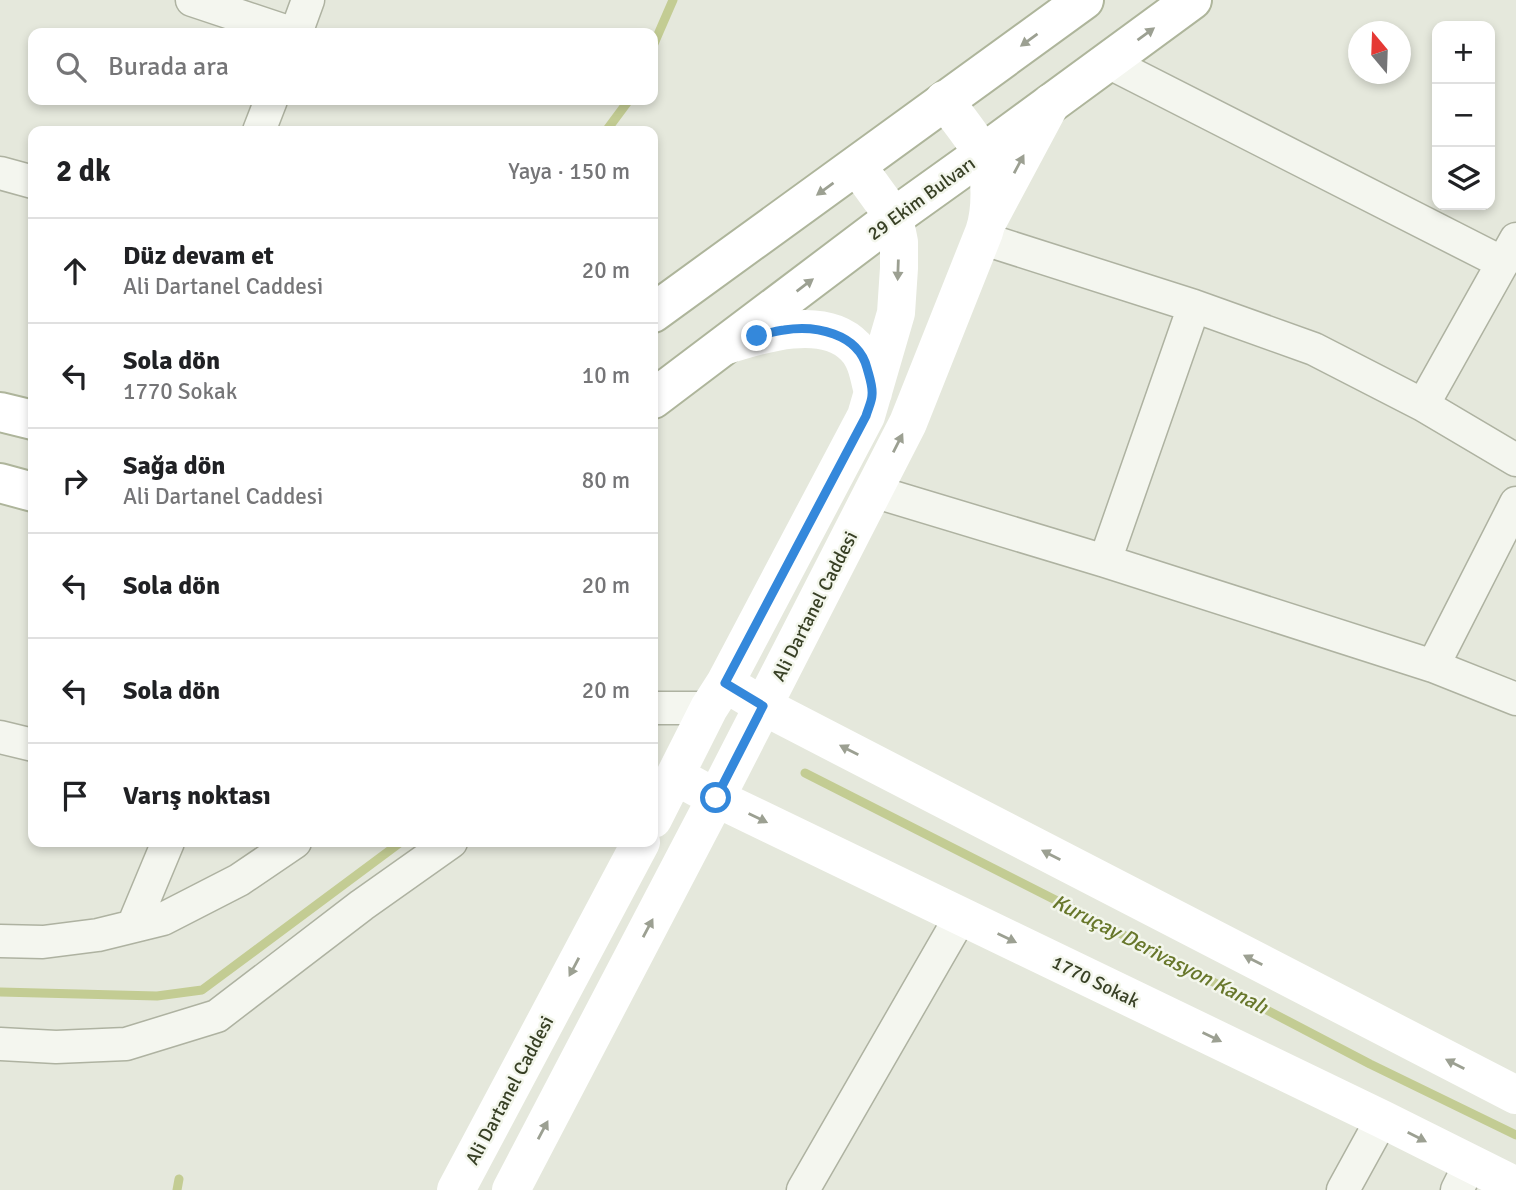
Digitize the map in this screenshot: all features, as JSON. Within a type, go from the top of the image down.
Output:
[{"type":"main road","points":[[658,309],[1084,0]]},
{"type":"main road","name":"29 Ekim Bulvarı","points":[[658,395],[894,217],[1192,0]]},
{"type":"main road","points":[[944,100],[982,154]]},
{"type":"main road","points":[[984,231],[1051,103]]},
{"type":"main road","name":"Ali Dartanel Caddesi","points":[[518,1188],[908,423],[984,231],[989,186],[982,154]]},
{"type":"main road","points":[[658,800],[664,777],[717,696],[866,416],[896,313],[899,242],[894,217],[857,166]]},
{"type":"main road","points":[[724,346],[787,329],[830,332],[844,337],[857,348],[865,362],[873,393]]},
{"type":"main road","points":[[0,412],[28,419]]},
{"type":"main road","points":[[0,483],[28,491]]},
{"type":"main road","points":[[717,696],[763,706],[1516,1096]]},
{"type":"main road","name":"1770 Sokak","points":[[664,777],[716,798],[1382,1119],[1464,1177],[1516,1186]]},
{"type":"main road","name":"Ali Dartanel Caddesi","points":[[456,1190],[638,847]]},
{"type":"street","points":[[192,0],[276,28]]},
{"type":"street","points":[[298,28],[308,0]]},
{"type":"street","points":[[1108,62],[1509,251],[1423,405]]},
{"type":"street","points":[[261,126],[269,105]]},
{"type":"street","points":[[0,173],[28,181]]},
{"type":"street","points":[[984,231],[1045,258],[1194,306],[1314,349],[1423,405],[1516,460]]},
{"type":"street","points":[[1105,561],[1194,306]]},
{"type":"street","points":[[873,491],[1105,561],[1433,666],[1516,699]]},
{"type":"street","points":[[1433,666],[1516,503]]},
{"type":"street","points":[[658,708],[717,696]]},
{"type":"street","points":[[0,737],[28,744]]},
{"type":"street","points":[[133,926],[166,847]]},
{"type":"street","points":[[0,941],[43,942],[98,935],[163,919],[239,880],[288,847]]},
{"type":"street","points":[[0,1044],[57,1047],[126,1044],[216,1016],[362,905],[444,847]]},
{"type":"street","points":[[803,1190],[961,916]]},
{"type":"street","points":[[1343,1190],[1382,1119]]},
{"type":"waterway","points":[[658,34],[673,0]]},
{"type":"waterway","points":[[610,126],[625,105]]},
{"type":"waterway","name":"Kuruçay Derivasyon Kanalı","points":[[805,773],[1370,1064],[1516,1135]]},
{"type":"waterway","name":"Kuruçay Derivasyon Kanalı","points":[[0,992],[157,996],[202,990],[394,847]]},
{"type":"waterway","points":[[177,1190],[179,1179]]},
{"type":"route","points":[[716,798],[763,706],[725,683],[866,416],[873,393],[865,362],[857,348],[844,337],[830,332],[802,329],[787,329],[757,336]]}]
